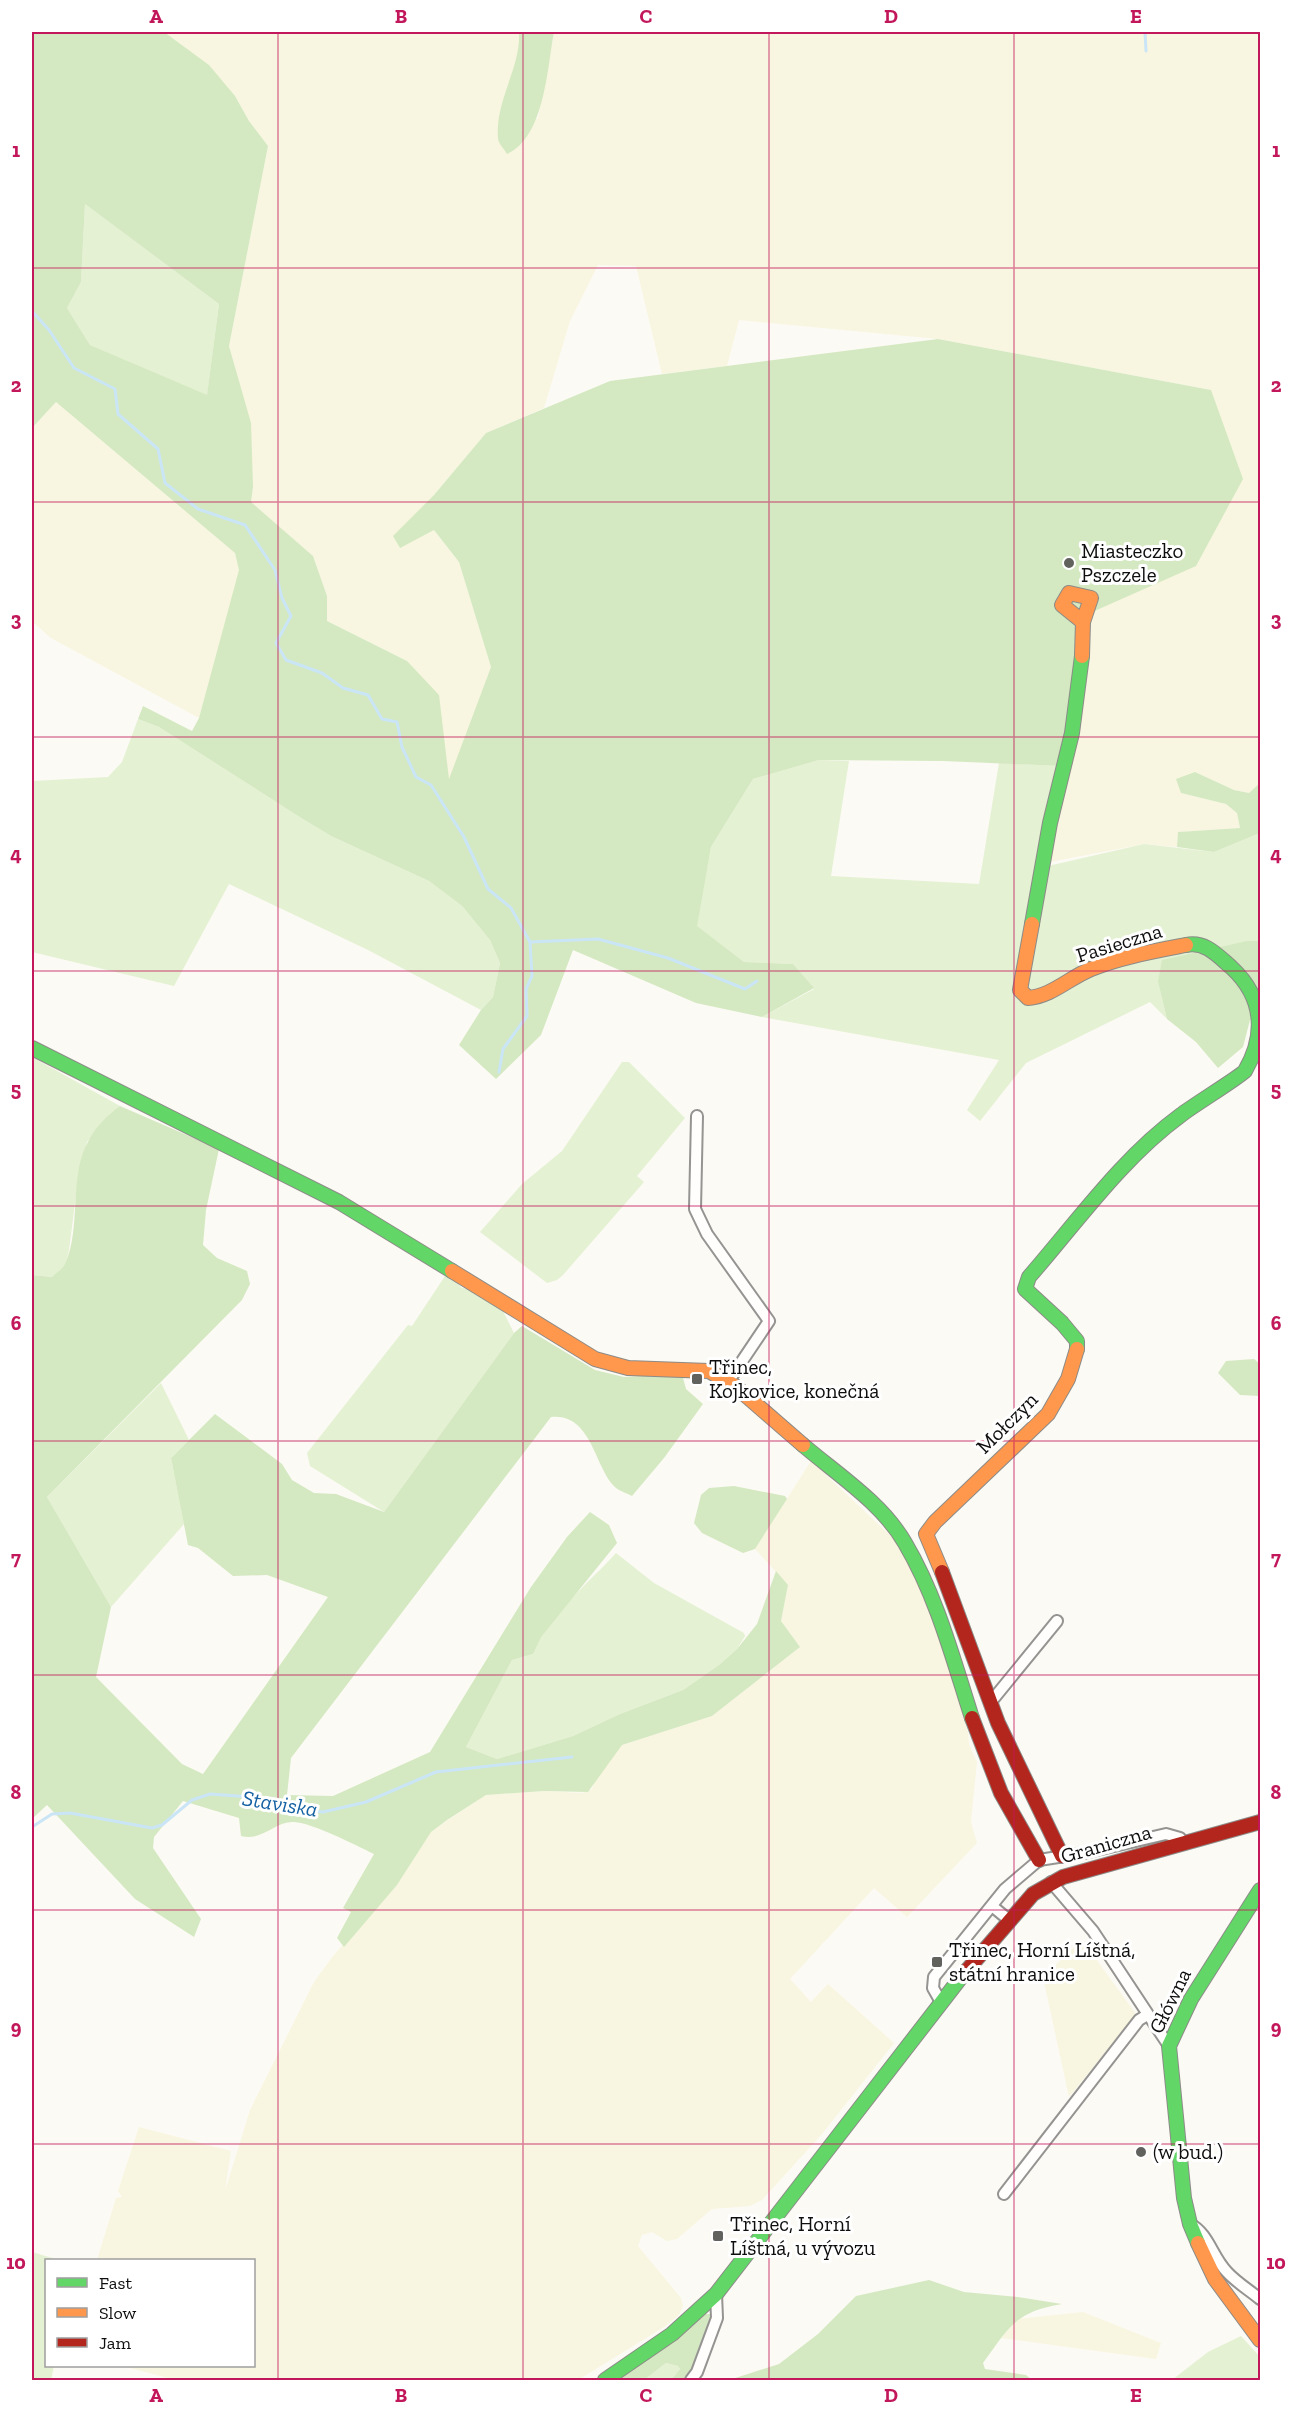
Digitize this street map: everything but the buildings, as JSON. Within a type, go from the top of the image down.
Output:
[{"type":"street","name":"Pasieczna","points":[[1083,622],[1082,667],[1072,733],[1050,823],[1020,990],[1028,998],[1040,997],[1091,969],[1148,952],[1197,943],[1214,952],[1237,973],[1258,1008],[1260,1018],[1258,1044],[1243,1074],[1209,1094],[1152,1136]]},
{"type":"street","points":[[32,1048],[339,1202],[595,1359],[628,1368],[709,1371],[728,1382],[848,1481],[881,1512],[905,1542],[937,1608],[983,1751],[1001,1794],[1039,1860]]},
{"type":"street","points":[[697,1116],[694,1209],[706,1234],[769,1321],[728,1382]]},
{"type":"street","name":"Mołczyn","points":[[1062,1856],[1025,1788],[990,1703],[950,1589],[926,1534],[935,1522],[1031,1432],[1059,1400],[1075,1364],[1077,1341],[1062,1323],[1025,1289],[1026,1283],[1152,1136]]},
{"type":"street","points":[[990,1703],[1057,1621]]},
{"type":"street","name":"Graniczna","points":[[1168,2046],[1092,1931],[1051,1882],[1260,1822]]},
{"type":"street","points":[[941,2002],[933,1988],[934,1977],[1005,1889],[1039,1860],[1166,1834],[1180,1838],[1184,1844]]},
{"type":"street","points":[[605,2380],[672,2334],[716,2294],[941,2002],[1033,1893],[1051,1882]]},
{"type":"street","name":"Główna","points":[[1260,1890],[1191,1999],[1168,2046],[1184,2198],[1190,2224],[1215,2278],[1260,2340]]},
{"type":"street","points":[[992,1906],[1009,1920]]},
{"type":"street","points":[[1004,2194],[1139,2020],[1147,2015]]},
{"type":"street","points":[[1190,2224],[1202,2230],[1214,2255],[1227,2273],[1260,2299]]},
{"type":"street","points":[[691,2380],[697,2372],[717,2318],[716,2294]]},
{"type":"shaded area","points":[[164,32],[519,32],[520,49],[501,108],[498,140],[538,118],[554,32],[1260,32],[1260,783],[1249,793],[1234,790],[1195,772],[1181,793],[1226,804],[1237,813],[1240,828],[1178,832],[1177,847],[1144,844],[1050,862],[1090,613],[1118,599],[1211,390],[938,339],[739,320],[727,366],[662,374],[636,266],[598,265],[570,321],[544,408],[486,433],[434,495],[400,547],[434,530],[459,562],[491,667],[449,781],[407,661],[327,621],[327,596],[313,556],[251,502],[253,487],[235,367],[229,346],[268,146],[249,121],[235,96]]},
{"type":"shaded area","points":[[56,402],[235,553],[240,570],[199,718],[51,638],[32,621],[32,428]]},
{"type":"shaded area","points":[[811,1461],[894,1539],[922,1583],[956,1690],[968,1732],[969,1745],[977,1762],[971,1822],[977,1843],[907,1917],[874,1888],[790,1979],[811,2002],[828,1984],[894,2043],[822,2134],[762,2200],[750,2206],[712,2209],[677,2239],[667,2241],[652,2232],[642,2235],[638,2246],[681,2298],[683,2306],[679,2315],[664,2327],[578,2380],[175,2380],[127,2367],[255,2367],[255,2259],[97,2259],[116,2198],[122,2197],[118,2191],[139,2127],[231,2151],[225,2191],[250,2110],[314,1982],[333,1956],[397,1885],[431,1831],[486,1795],[544,1791],[583,1793],[592,1789],[595,1780],[622,1745],[712,1716],[800,1647],[781,1621],[788,1585],[755,1549]]},
{"type":"shaded area","points":[[1082,1940],[1136,2014],[1069,2097],[1043,1977]]},
{"type":"shaded area","points":[[1083,2312],[1161,2343],[1156,2359],[1001,2338],[1017,2319]]},
{"type":"green space","points":[[32,32],[164,32],[209,65],[235,96],[249,121],[268,146],[229,346],[251,423],[253,487],[251,502],[313,556],[327,596],[327,621],[407,661],[439,695],[449,779],[491,667],[459,562],[434,530],[400,548],[393,536],[434,495],[486,433],[610,381],[938,339],[1211,390],[1243,479],[1196,566],[1090,613],[1062,766],[943,761],[819,760],[753,779],[711,847],[697,926],[744,962],[793,964],[814,988],[762,1017],[696,1003],[573,950],[541,1035],[496,1079],[459,1045],[481,1010],[493,997],[500,963],[490,940],[462,906],[429,881],[331,836],[159,727],[138,719],[143,706],[192,731],[199,718],[239,570],[235,553],[56,402],[32,428]],"holes":[[[85,204],[219,304],[207,395],[90,345],[67,308],[81,282]]]},
{"type":"green space","points":[[519,32],[554,32],[546,82],[537,117],[520,145],[507,154],[498,140],[498,124],[519,45]]},
{"type":"green space","points":[[85,204],[219,304],[207,396],[90,345],[67,308],[81,282]]},
{"type":"green space","points":[[138,719],[159,727],[331,836],[429,881],[462,906],[490,940],[500,963],[493,997],[481,1010],[368,950],[229,884],[174,986],[32,952],[32,781],[108,777],[122,762]]},
{"type":"green space","points":[[819,760],[849,761],[831,876],[979,884],[999,763],[1062,766],[1048,866],[1144,844],[1214,852],[1260,833],[1260,941],[1247,941],[1158,982],[1167,1019],[1150,1002],[1026,1063],[980,1121],[967,1110],[999,1060],[762,1017],[814,989],[793,964],[744,962],[696,926],[711,847],[753,779]]},
{"type":"green space","points":[[1195,772],[1234,790],[1249,793],[1260,783],[1260,833],[1214,852],[1177,847],[1178,832],[1240,828],[1237,813],[1226,804],[1181,793],[1176,779]]},
{"type":"green space","points":[[1247,941],[1260,941],[1260,1020],[1250,1020],[1243,1047],[1218,1068],[1196,1042],[1167,1019],[1158,982],[1162,960]]},
{"type":"green space","points":[[32,1057],[120,1106],[87,1142],[78,1180],[65,1267],[52,1277],[32,1275]]},
{"type":"green space","points":[[622,1062],[629,1062],[685,1118],[637,1176],[644,1182],[563,1275],[547,1283],[480,1232],[522,1184],[562,1151]]},
{"type":"green space","points":[[120,1106],[219,1149],[206,1210],[203,1245],[217,1258],[247,1271],[250,1284],[242,1300],[47,1497],[111,1607],[96,1677],[182,1764],[203,1774],[328,1597],[267,1575],[233,1576],[198,1548],[188,1545],[171,1458],[215,1414],[282,1464],[292,1480],[314,1493],[336,1494],[384,1512],[514,1333],[522,1326],[595,1370],[624,1377],[682,1374],[686,1389],[703,1404],[664,1458],[632,1496],[617,1488],[608,1478],[584,1432],[575,1423],[565,1418],[551,1417],[291,1758],[287,1795],[333,1796],[430,1752],[531,1587],[567,1537],[590,1512],[609,1525],[617,1543],[541,1637],[533,1654],[512,1660],[466,1747],[497,1759],[573,1736],[620,1714],[683,1690],[719,1665],[737,1649],[757,1624],[776,1571],[788,1585],[781,1621],[800,1647],[712,1716],[622,1745],[588,1792],[544,1791],[486,1795],[447,1820],[431,1832],[397,1885],[344,1947],[337,1938],[351,1912],[343,1908],[374,1854],[323,1830],[294,1822],[255,1836],[241,1836],[239,1818],[183,1801],[154,1837],[153,1848],[201,1919],[194,1937],[135,1899],[47,1805],[32,1819],[32,1275],[52,1277],[65,1264],[73,1234],[79,1169],[83,1154],[95,1130]]},
{"type":"green space","points":[[445,1276],[450,1276],[462,1288],[473,1290],[501,1307],[514,1333],[384,1512],[310,1466],[307,1453],[408,1325],[412,1326]]},
{"type":"green space","points":[[1254,1359],[1260,1364],[1260,1396],[1240,1395],[1218,1373],[1226,1361]]},
{"type":"green space","points":[[161,1383],[189,1440],[171,1458],[184,1524],[111,1607],[47,1497]]},
{"type":"green space","points":[[734,1486],[785,1496],[787,1499],[755,1549],[743,1553],[702,1533],[694,1523],[701,1495],[709,1488]]},
{"type":"green space","points":[[616,1553],[654,1583],[744,1633],[745,1636],[737,1649],[719,1665],[683,1690],[620,1714],[573,1736],[497,1759],[466,1747],[512,1660],[533,1654],[538,1641],[557,1614]]},
{"type":"green space","points":[[32,2252],[56,2259],[45,2259],[45,2367],[54,2367],[51,2380],[32,2380]]},
{"type":"green space","points":[[929,2280],[964,2292],[1062,2304],[1046,2307],[1023,2316],[1007,2330],[983,2363],[985,2369],[1026,2375],[1032,2380],[729,2380],[779,2364],[818,2334],[856,2296]]},
{"type":"green space","points":[[704,2314],[710,2314],[711,2330],[685,2380],[671,2380],[680,2369],[678,2366],[666,2363],[644,2380],[617,2380]]},
{"type":"green space","points":[[1241,2336],[1260,2357],[1260,2380],[1172,2380],[1208,2352]]},
{"type":"green space","points":[[666,2363],[678,2366],[680,2369],[671,2380],[644,2380]]},
{"type":"waterway","points":[[1145,32],[1146,51]]},
{"type":"waterway","points":[[32,311],[49,330],[74,368],[115,389],[118,414],[158,449],[165,483],[198,509],[245,525],[275,570],[282,598],[291,616],[276,643],[286,660],[322,673],[343,688],[368,695],[382,719],[397,722],[402,747],[416,777],[431,785],[464,837],[488,889],[511,908],[530,942],[598,939],[668,958],[745,989],[757,981]]},
{"type":"waterway","points":[[499,1072],[503,1049],[527,1016],[526,989],[532,976],[530,942]]},
{"type":"waterway","name":"Staviska","points":[[32,1827],[52,1814],[70,1813],[152,1828],[162,1825],[192,1800],[210,1794],[251,1797],[284,1808],[323,1812],[366,1802],[436,1772],[572,1757]]},
{"type":"traffic: fast","points":[[1032,924],[1050,823],[1072,733],[1082,656]]},
{"type":"traffic: fast","points":[[1077,1349],[1077,1341],[1062,1323],[1025,1289],[1029,1277],[1139,1151],[1181,1115],[1245,1071],[1256,1044],[1259,1030],[1256,1004],[1243,980],[1217,954],[1206,947],[1186,945]]},
{"type":"traffic: fast","points":[[32,1048],[339,1202],[452,1271]]},
{"type":"traffic: fast","points":[[803,1445],[872,1502],[905,1543],[935,1607],[972,1718]]},
{"type":"traffic: fast","points":[[1198,2243],[1190,2224],[1184,2198],[1169,2046],[1191,1999],[1260,1890]]},
{"type":"traffic: fast","points":[[605,2380],[672,2334],[716,2294],[962,1976]]},
{"type":"traffic: slow","points":[[1082,656],[1083,622],[1091,598],[1069,593],[1062,605],[1083,622]]},
{"type":"traffic: slow","points":[[1032,924],[1020,990],[1028,998],[1045,994],[1102,965],[1186,945]]},
{"type":"traffic: slow","points":[[452,1271],[595,1359],[628,1368],[709,1371],[735,1386],[803,1445]]},
{"type":"traffic: slow","points":[[942,1572],[926,1534],[935,1522],[1048,1414],[1068,1379],[1077,1349]]},
{"type":"traffic: slow","points":[[1198,2243],[1215,2279],[1260,2340]]},
{"type":"traffic: jam","points":[[942,1572],[998,1723],[1062,1856]]},
{"type":"traffic: jam","points":[[972,1718],[1001,1793],[1039,1860]]},
{"type":"traffic: jam","points":[[962,1976],[1033,1894],[1063,1877],[1260,1822]]},
{"type":"place","name":"Miasteczko Pszczele","points":[[1069,563]]},
{"type":"place","name":"Třinec, Kojkovice, konečná","points":[[697,1379]]},
{"type":"place","name":"Třinec, Horní Líštná, státní hranice","points":[[937,1962]]},
{"type":"place","name":"(w bud.)","points":[[1141,2152]]},
{"type":"place","name":"Třinec, Horní Líštná, u vývozu","points":[[718,2236]]}]
